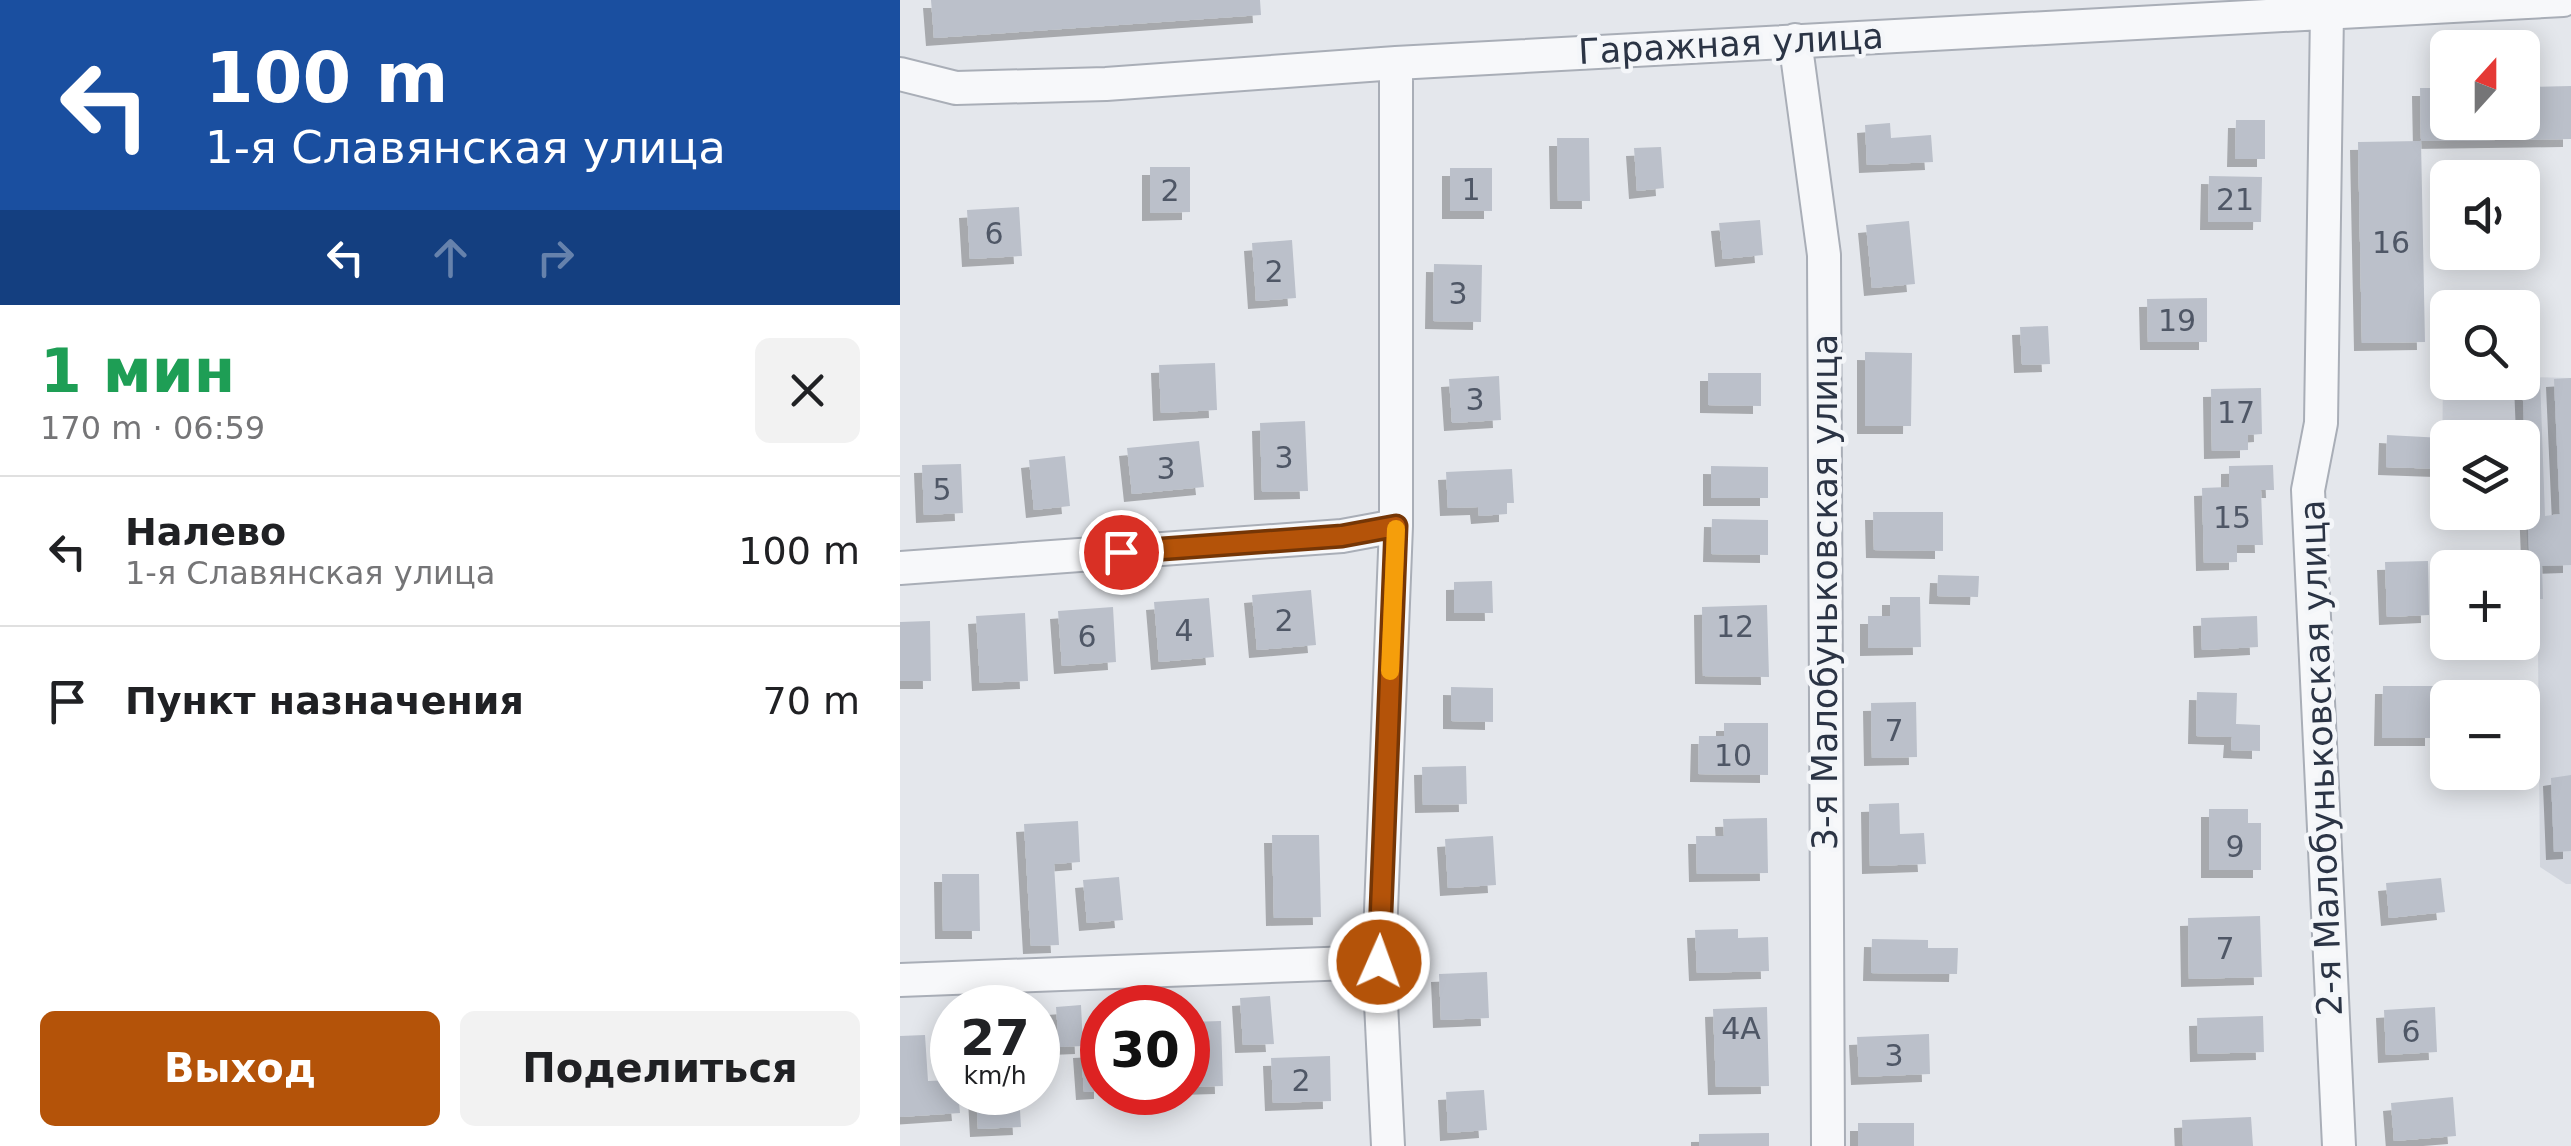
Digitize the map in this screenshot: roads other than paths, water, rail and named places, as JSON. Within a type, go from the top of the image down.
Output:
[{"type":"street","name":"Гаражная улица","points":[[900,74],[956,88],[1106,84],[1396,63],[2563,0]]},
{"type":"street","name":"2-я Малобуньковская улица","points":[[2328,12],[2322,423],[2308,490],[2339,1146]]},
{"type":"street","name":"3-я Малобуньковская улица","points":[[1795,40],[1824,255],[1828,1146]]},
{"type":"street","points":[[1388,1146],[1379,962],[1396,526],[1396,63]]},
{"type":"street","points":[[900,568],[1342,536],[1396,526]]},
{"type":"street","points":[[900,980],[1379,962]]}]
